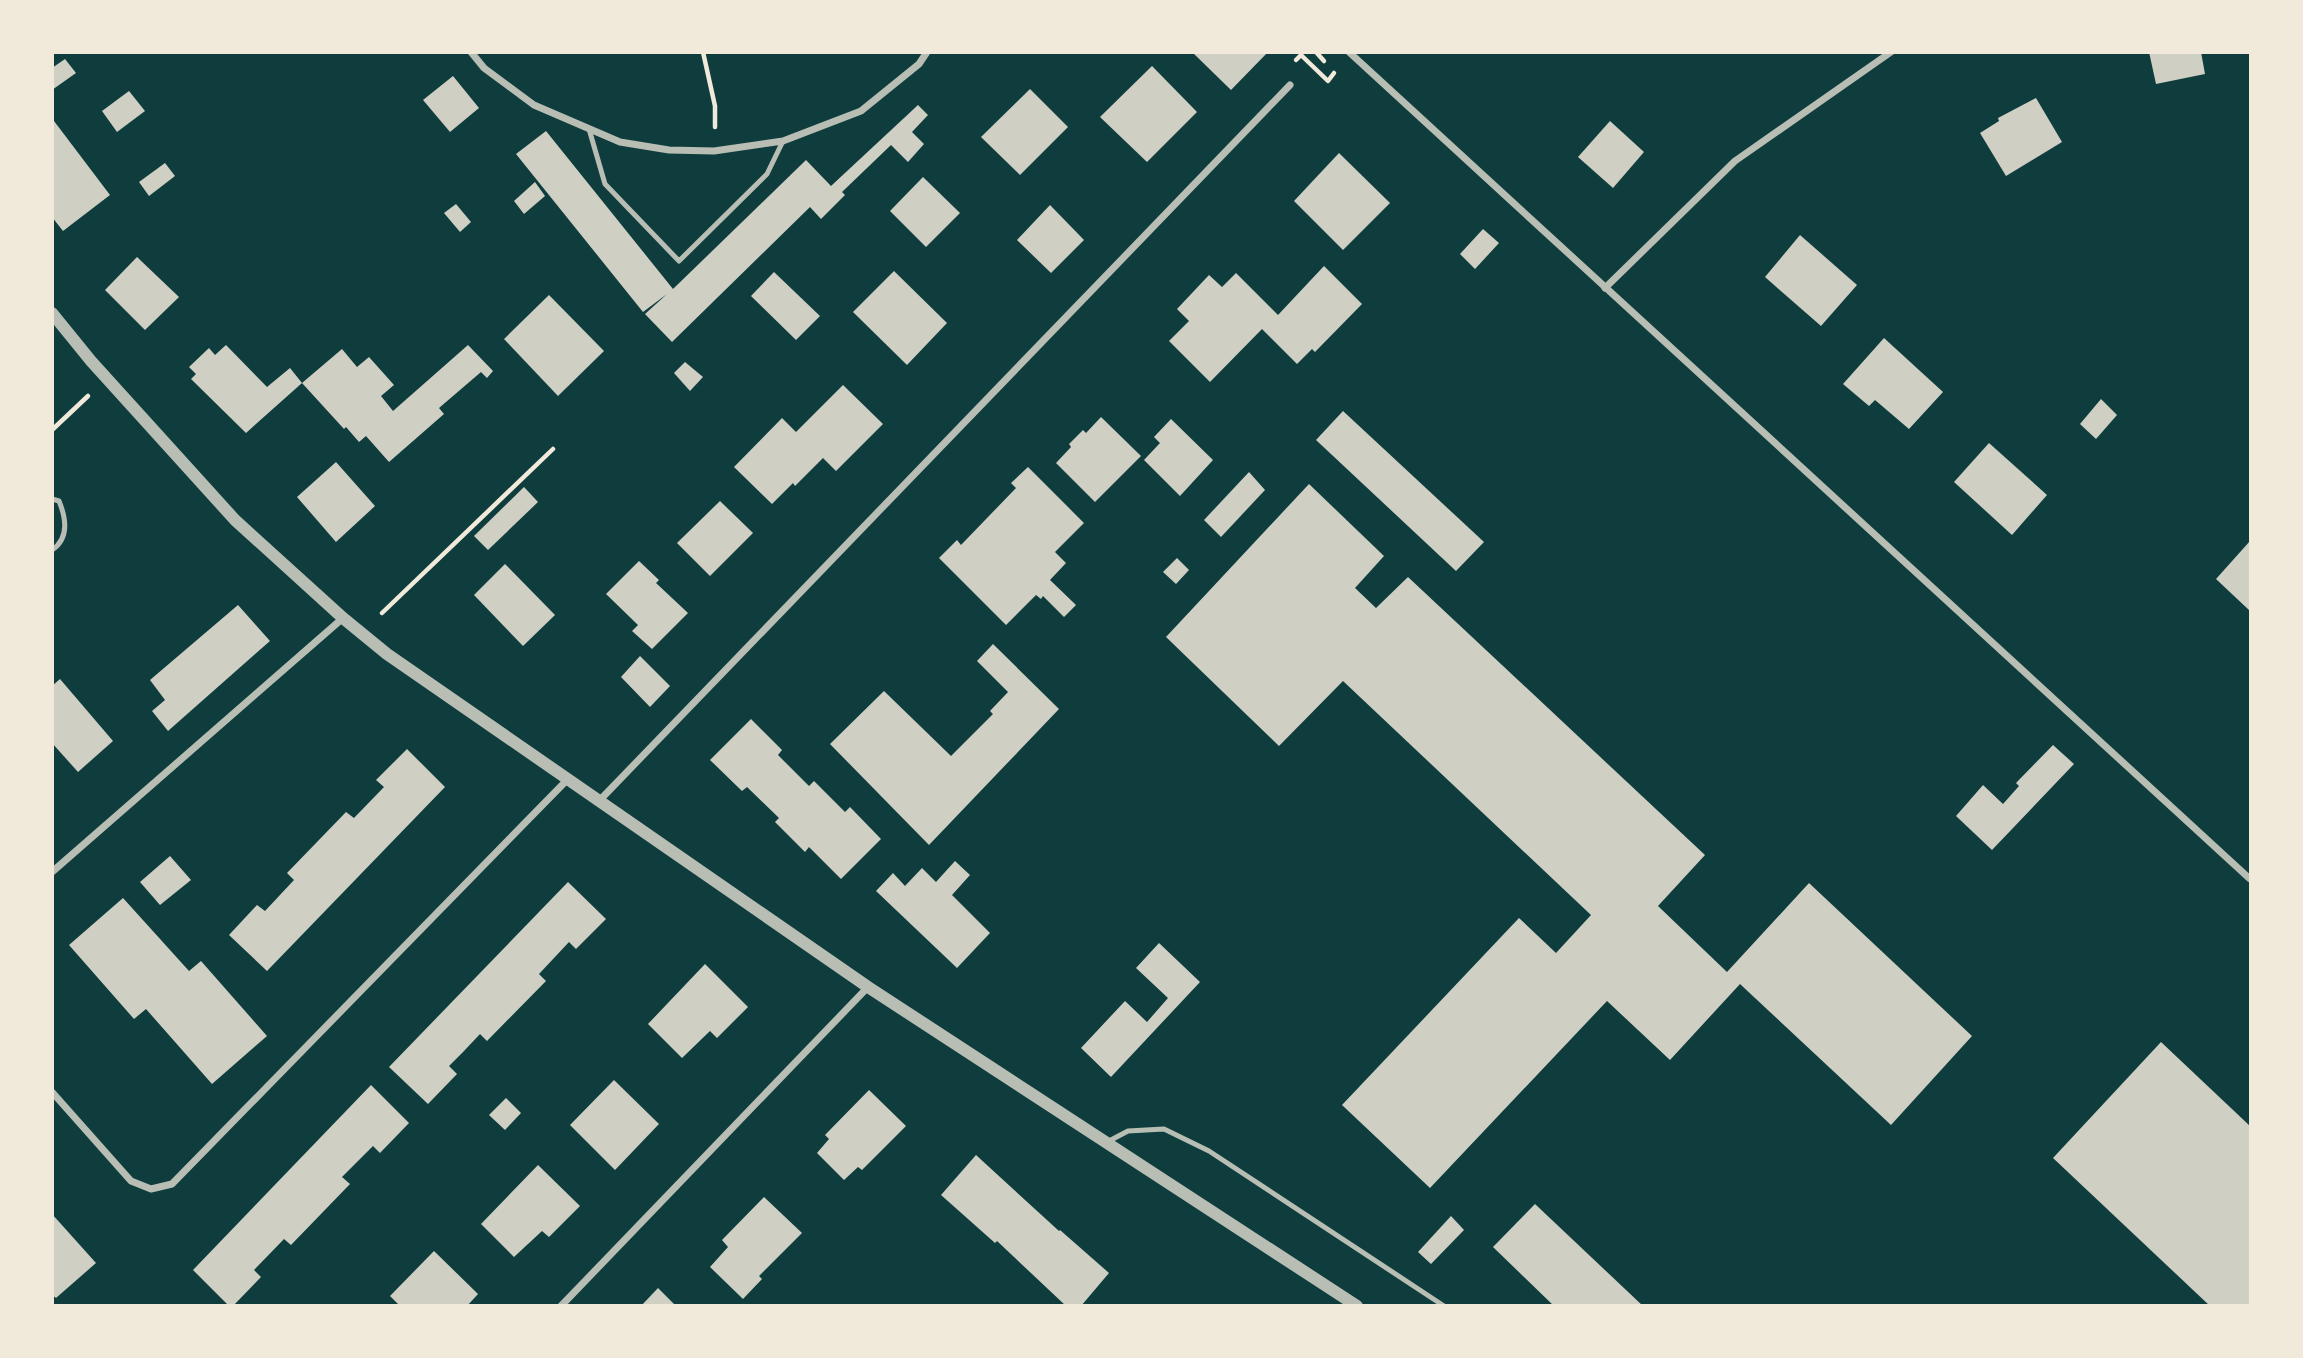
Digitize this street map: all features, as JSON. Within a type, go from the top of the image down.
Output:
[{"type":"street","points":[[471,52],[484,68],[534,105],[620,142],[669,150],[715,151],[783,141],[861,111],[919,64],[926,52]]},
{"type":"street","points":[[1349,52],[2250,879]]},
{"type":"street","points":[[1605,288],[1735,161],[1891,52]]},
{"type":"street","points":[[598,802],[1290,85]]},
{"type":"street","points":[[52,313],[106,378],[234,520],[387,654],[868,987],[1357,1306]]},
{"type":"street","points":[[52,872],[343,618]]},
{"type":"street","points":[[52,1092],[131,1181],[151,1189],[172,1184],[567,780]]},
{"type":"street","points":[[561,1306],[868,987]]},
{"type":"lane","points":[[589,129],[606,184],[680,261],[767,174],[783,141]]},
{"type":"lane","points":[[52,499],[60,501],[67,522],[59,546],[52,550]]},
{"type":"lane","points":[[1106,1142],[1128,1131],[1164,1129],[1209,1151],[1444,1306]]},
{"type":"path","points":[[703,52],[715,106],[715,151]]},
{"type":"path","points":[[1306,58],[1328,81],[1334,73],[1317,52]]},
{"type":"path","points":[[52,430],[106,378]]},
{"type":"path","points":[[361,633],[553,449]]},
{"type":"building","points":[[1192,52],[1268,52],[1231,90]]},
{"type":"building","points":[[2149,52],[2201,52],[2205,74],[2156,84]]},
{"type":"building","points":[[65,59],[76,73],[52,90],[52,68]]},
{"type":"building","points":[[1152,66],[1197,112],[1147,162],[1100,117]]},
{"type":"building","points":[[453,76],[479,108],[450,132],[423,100]]},
{"type":"building","points":[[1030,89],[1068,127],[1020,175],[981,137]]},
{"type":"building","points":[[129,91],[145,111],[117,132],[102,111]]},
{"type":"building","points":[[2036,98],[2062,142],[2006,176],[1980,133],[1999,121],[1998,118]]},
{"type":"building","points":[[918,105],[928,115],[912,132],[924,144],[908,162],[891,145],[842,192],[845,195],[821,219],[810,207],[672,342],[645,314],[667,294],[643,312],[516,154],[546,131],[673,289],[806,160],[831,186]]},
{"type":"building","points":[[54,121],[110,195],[63,231],[52,217]]},
{"type":"building","points":[[1610,121],[1644,152],[1613,188],[1578,157]]},
{"type":"building","points":[[1339,153],[1390,203],[1343,250],[1294,201]]},
{"type":"building","points":[[165,163],[175,176],[149,196],[139,182]]},
{"type":"building","points":[[923,177],[960,213],[926,247],[890,211]]},
{"type":"building","points":[[535,182],[545,196],[524,214],[514,201]]},
{"type":"building","points":[[456,204],[471,222],[460,232],[444,213]]},
{"type":"building","points":[[1050,205],[1084,240],[1051,273],[1017,240]]},
{"type":"building","points":[[1483,229],[1499,243],[1475,269],[1460,254]]},
{"type":"building","points":[[1800,235],[1857,285],[1821,326],[1765,277]]},
{"type":"building","points":[[137,257],[179,297],[145,330],[105,290]]},
{"type":"building","points":[[1324,266],[1362,304],[1315,352],[1312,349],[1297,364],[1262,329],[1210,382],[1169,341],[1189,321],[1177,309],[1209,275],[1222,287],[1236,273],[1278,315]]},
{"type":"building","points":[[894,271],[947,323],[907,365],[853,312]]},
{"type":"building","points":[[774,272],[820,316],[796,340],[751,296]]},
{"type":"building","points":[[549,295],[604,351],[558,396],[504,339]]},
{"type":"building","points":[[1884,338],[1943,392],[1909,429],[1875,400],[1869,406],[1843,384]]},
{"type":"building","points":[[226,345],[267,387],[290,368],[302,383],[246,433],[191,379],[196,374],[189,367],[209,348],[215,355]]},
{"type":"building","points":[[468,345],[493,371],[487,378],[481,372],[439,408],[444,414],[389,462],[366,436],[359,442],[346,427],[344,429],[302,383],[342,349],[357,367],[369,357],[394,385],[381,396],[393,411]]},
{"type":"building","points":[[685,362],[703,377],[690,391],[674,373]]},
{"type":"building","points":[[843,385],[883,424],[836,471],[823,458],[772,504],[734,467],[782,418],[796,432]]},
{"type":"building","points":[[2101,399],[2117,415],[2096,439],[2080,424]]},
{"type":"building","points":[[1343,411],[1484,542],[1456,571],[1316,440]]},
{"type":"building","points":[[1101,417],[1141,456],[1095,502],[1056,463],[1071,447],[1069,444],[1083,430],[1086,433]]},
{"type":"building","points":[[1171,419],[1213,460],[1180,496],[1144,460],[1160,443],[1154,437]]},
{"type":"building","points":[[1989,443],[2047,495],[2012,535],[1954,482]]},
{"type":"building","points":[[336,462],[375,506],[336,542],[297,497]]},
{"type":"building","points":[[1028,467],[1084,523],[1055,552],[1066,563],[1050,580],[1076,605],[1064,617],[1043,596],[1041,599],[1036,595],[1006,625],[939,558],[957,540],[961,545],[1016,488],[1011,483]]},
{"type":"building","points":[[1249,472],[1265,490],[1221,537],[1204,520]]},
{"type":"building","points":[[1309,484],[1384,556],[1355,588],[1376,608],[1408,577],[1705,855],[1658,906],[1727,972],[1809,883],[1972,1036],[1891,1125],[1740,984],[1670,1060],[1607,1001],[1430,1188],[1342,1105],[1519,918],[1556,953],[1591,915],[1343,681],[1279,746],[1166,637]]},
{"type":"building","points":[[524,487],[538,502],[488,550],[474,536]]},
{"type":"building","points":[[720,501],[753,533],[710,576],[677,543]]},
{"type":"building","points":[[2250,541],[2250,611],[2216,579]]},
{"type":"building","points":[[1177,558],[1189,570],[1176,584],[1163,572]]},
{"type":"building","points":[[639,561],[659,580],[656,583],[688,613],[652,649],[632,631],[638,625],[606,594]]},
{"type":"building","points":[[505,564],[555,615],[523,646],[474,595]]},
{"type":"building","points":[[238,605],[270,641],[168,731],[152,711],[165,700],[150,680]]},
{"type":"building","points":[[993,644],[1059,709],[929,845],[830,744],[884,691],[951,756],[993,714],[990,711],[1008,692],[977,661]]},
{"type":"building","points":[[640,656],[670,686],[650,707],[621,677]]},
{"type":"building","points":[[60,679],[113,741],[78,772],[52,743],[52,686]]},
{"type":"building","points":[[751,719],[782,750],[778,755],[809,786],[814,781],[845,812],[850,807],[881,839],[841,879],[809,847],[805,852],[775,822],[779,818],[747,787],[742,791],[710,760]]},
{"type":"building","points":[[2053,745],[2074,764],[1992,850],[1956,816],[1983,785],[2003,804],[2019,786],[2016,783]]},
{"type":"building","points":[[407,749],[445,787],[267,971],[229,935],[257,905],[265,911],[294,880],[287,873],[346,812],[354,818],[384,787],[376,780]]},
{"type":"building","points":[[170,856],[191,880],[160,905],[140,882]]},
{"type":"building","points":[[955,861],[970,875],[952,895],[990,933],[957,968],[876,891],[893,873],[905,886],[922,868],[936,882]]},
{"type":"building","points":[[568,882],[606,919],[576,949],[569,942],[539,974],[546,981],[487,1041],[480,1034],[449,1066],[457,1074],[428,1104],[389,1067]]},
{"type":"building","points":[[123,898],[189,971],[201,961],[267,1036],[212,1084],[146,1009],[134,1019],[69,945]]},
{"type":"building","points":[[1159,943],[1200,982],[1111,1077],[1081,1048],[1125,1001],[1147,1022],[1168,998],[1136,968]]},
{"type":"building","points":[[705,964],[748,1007],[717,1038],[710,1031],[682,1058],[648,1024]]},
{"type":"building","points":[[2161,1042],[2250,1126],[2250,1306],[2210,1306],[2053,1158]]},
{"type":"building","points":[[614,1080],[659,1124],[615,1170],[570,1125]]},
{"type":"building","points":[[371,1085],[409,1123],[380,1153],[373,1146],[342,1177],[350,1184],[291,1245],[284,1239],[254,1270],[261,1277],[233,1306],[229,1306],[193,1270]]},
{"type":"building","points":[[869,1090],[906,1126],[862,1170],[858,1167],[844,1180],[817,1153],[829,1139],[825,1135]]},
{"type":"building","points":[[506,1098],[521,1113],[505,1130],[489,1115]]},
{"type":"building","points":[[976,1155],[1109,1273],[1081,1306],[1066,1306],[997,1241],[995,1243],[941,1195]]},
{"type":"building","points":[[538,1165],[580,1206],[549,1237],[542,1231],[514,1257],[481,1224]]},
{"type":"building","points":[[764,1197],[802,1233],[759,1276],[762,1279],[743,1299],[710,1267],[728,1247],[722,1240]]},
{"type":"building","points":[[1535,1204],[1643,1306],[1554,1306],[1493,1247]]},
{"type":"building","points":[[52,1214],[96,1263],[56,1298],[52,1295]]},
{"type":"building","points":[[1451,1216],[1464,1230],[1431,1264],[1418,1252]]},
{"type":"building","points":[[434,1251],[478,1294],[467,1306],[400,1306],[390,1296]]},
{"type":"building","points":[[658,1288],[676,1306],[641,1306]]}]
